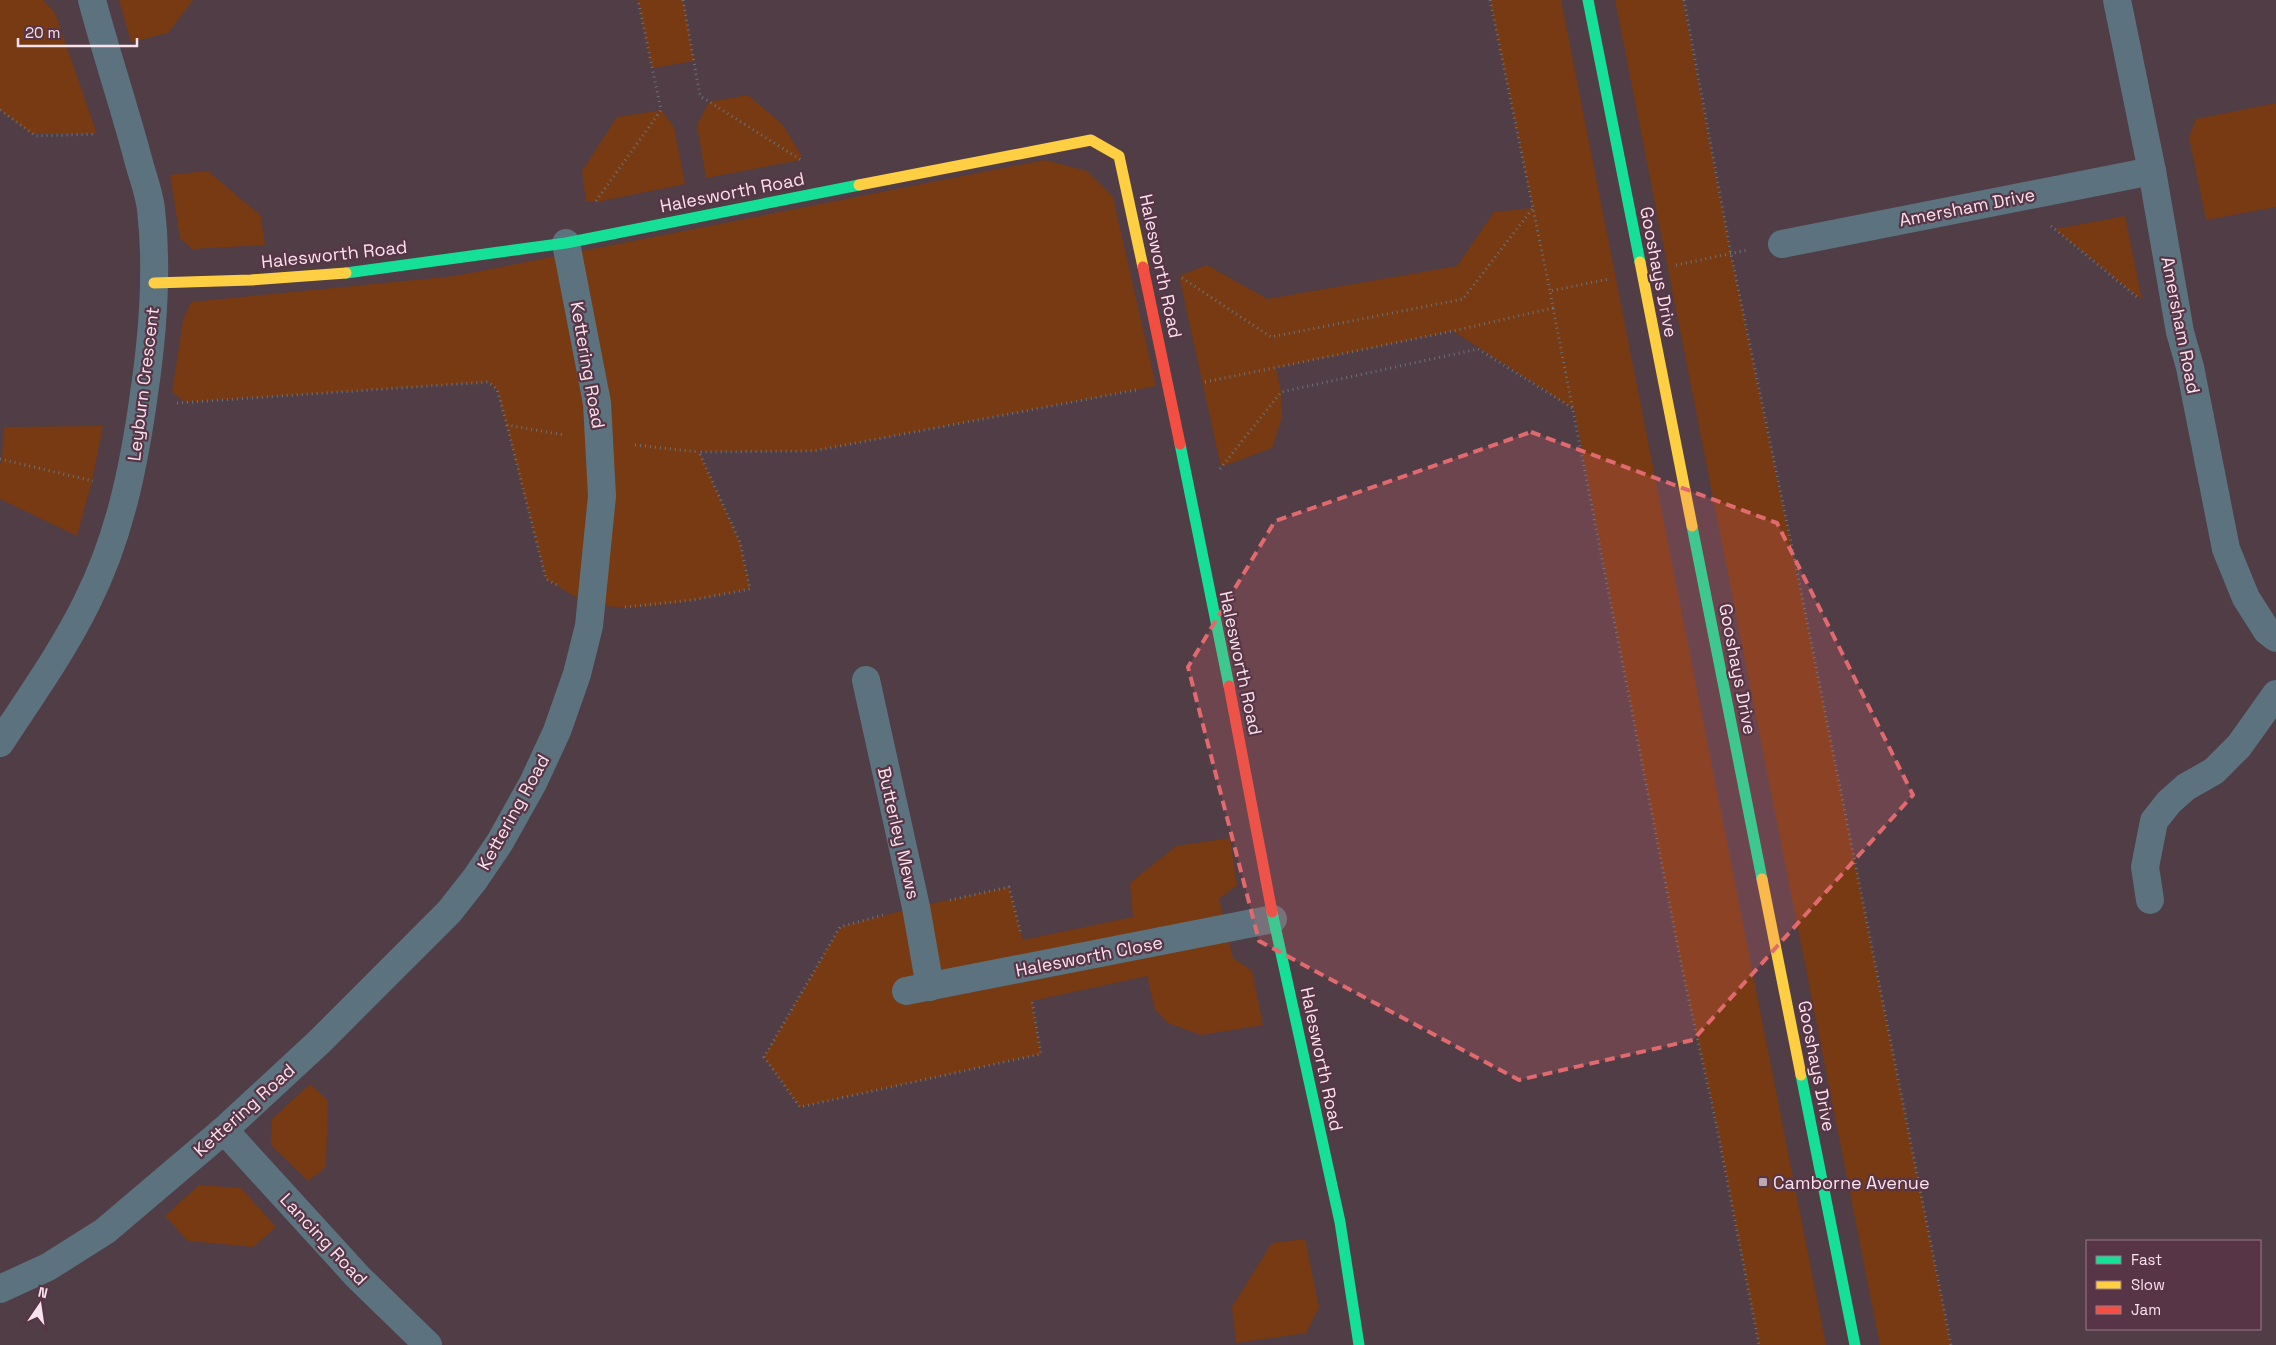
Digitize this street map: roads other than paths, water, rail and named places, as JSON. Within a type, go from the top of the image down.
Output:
[{"type":"street","name":"Leyburn Crescent","points":[[0,743],[61,649],[88,602],[108,554],[128,489],[136,454],[149,361],[154,283],[151,208],[132,133],[92,0]]},
{"type":"street","name":"Gooshays Drive","points":[[1588,0],[1855,1345]]},
{"type":"street","name":"Amersham Road","points":[[2117,0],[2152,171],[2180,332],[2190,367],[2226,549],[2246,598],[2267,631],[2276,638]]},
{"type":"street","name":"Halesworth Road","points":[[154,283],[251,280],[354,272],[566,242],[1091,140],[1119,156],[1169,386],[1191,504],[1247,774],[1273,919],[1340,1222],[1359,1345]]},
{"type":"street","name":"Amersham Drive","points":[[1782,244],[2152,171]]},
{"type":"street","name":"Kettering Road","points":[[0,1289],[48,1267],[105,1231],[224,1130],[318,1043],[449,912],[475,879],[500,842],[533,784],[557,731],[577,674],[588,626],[602,496],[597,403],[566,242]]},
{"type":"street","name":"Butterley Mews","points":[[866,680],[916,907],[918,989]]},
{"type":"street","points":[[2150,900],[2145,867],[2154,821],[2169,802],[2186,787],[2214,771],[2239,746],[2276,694]]},
{"type":"street","name":"Halesworth Close","points":[[918,989],[1273,919]]},
{"type":"street","name":"Lancing Road","points":[[224,1130],[358,1277],[428,1345]]},
{"type":"place","name":"Camborne Avenue","points":[[1763,1182]]}]
